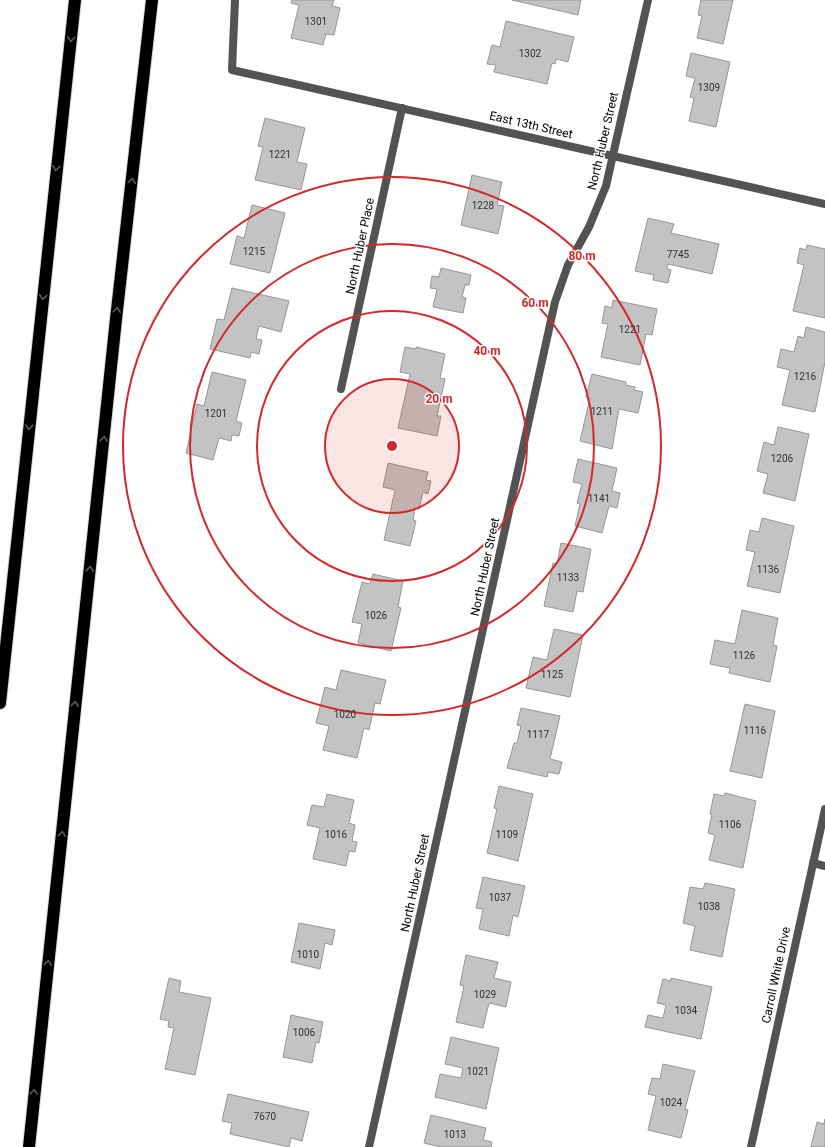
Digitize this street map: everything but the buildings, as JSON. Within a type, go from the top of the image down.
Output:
[{"type":"highway","points":[[0,703],[75,0]]},
{"type":"highway","points":[[29,1147],[116,319],[152,0]]},
{"type":"street","name":"East 13th Street","points":[[235,0],[232,70],[825,204]]},
{"type":"street","name":"North Huber Street","points":[[370,1147],[555,302],[568,265],[601,201],[613,156],[648,0]]},
{"type":"street","name":"North Huber Place","points":[[341,389],[402,108]]},
{"type":"street","name":"Carroll White Drive","points":[[751,1147],[825,809]]},
{"type":"street","points":[[813,863],[825,866]]}]
